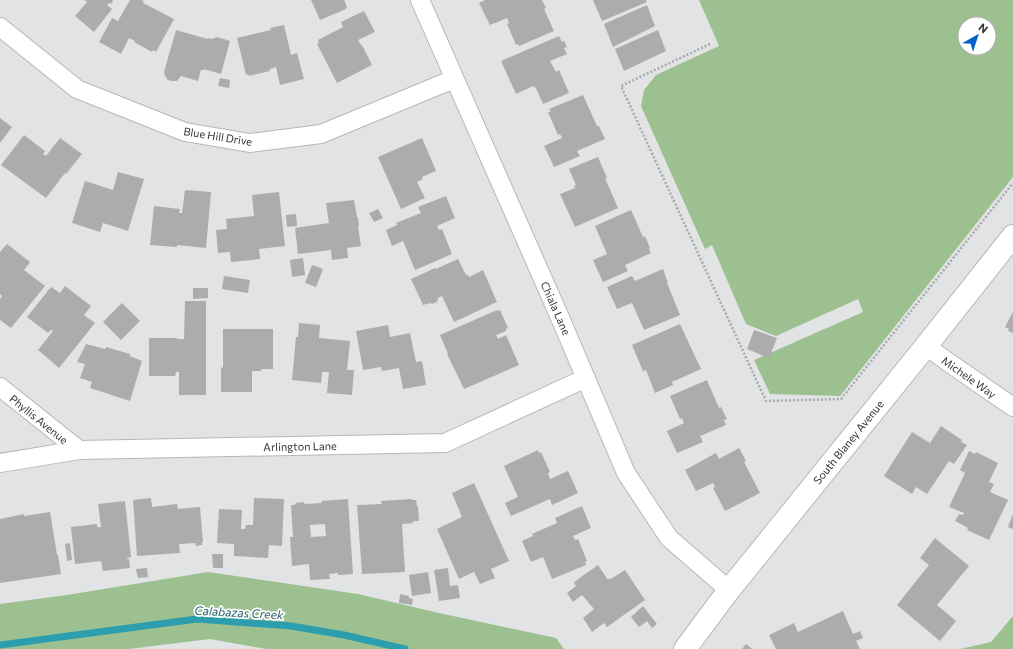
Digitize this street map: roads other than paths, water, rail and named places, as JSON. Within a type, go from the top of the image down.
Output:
[{"type":"street","name":"Chiala Lane","points":[[420,0],[561,320],[626,473],[668,538],[729,590]]},
{"type":"street","name":"Blue Hill Drive","points":[[0,27],[77,89],[185,132],[250,143],[320,134],[454,79]]},
{"type":"street","name":"South Blaney Avenue","points":[[685,649],[729,590],[1013,236]]},
{"type":"street","name":"Michele Way","points":[[926,346],[1013,407]]},
{"type":"street","name":"Arlington Lane","points":[[0,463],[79,450],[445,443],[586,378]]},
{"type":"street","name":"Phyllis Avenue","points":[[0,387],[79,450]]},
{"type":"waterway","name":"Calabazas Creek","points":[[0,645],[197,619],[291,626],[344,635],[405,649]]}]
